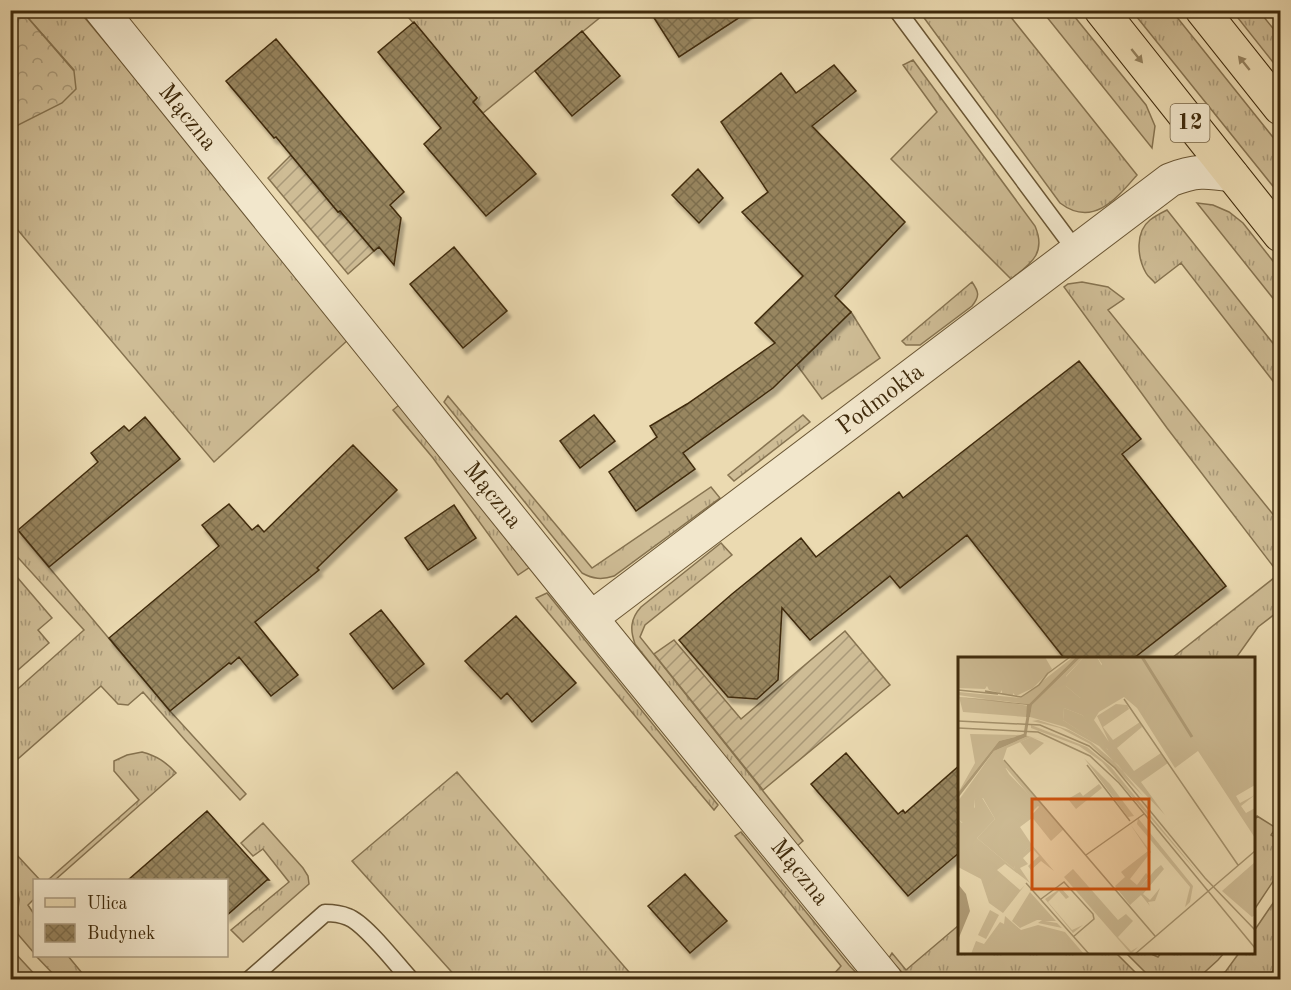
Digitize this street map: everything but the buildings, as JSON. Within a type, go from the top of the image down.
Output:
[{"type":"main road","name":"12","points":[[1101,10],[1281,235]]},
{"type":"main road","points":[[1202,10],[1281,108]]},
{"type":"street","name":"Mączna","points":[[101,10],[886,980]]},
{"type":"street","name":"Podmokła","points":[[591,618],[1170,180],[1183,165],[1189,152],[1191,138],[1189,122]]},
{"type":"street","name":"Podmokła","points":[[1170,180],[1187,173],[1205,171],[1232,175]]},
{"type":"lane","points":[[897,10],[1077,252]]},
{"type":"lane","points":[[249,980],[325,913],[334,913],[349,917],[363,926],[411,980]]},
{"type":"green space","points":[[11,10],[22,11],[74,71],[76,89],[62,103],[18,125],[11,134]]},
{"type":"green space","points":[[22,11],[79,11],[216,174],[349,339],[214,462],[11,222],[10,134],[74,70]]},
{"type":"green space","points":[[403,11],[608,11],[483,113],[473,102],[477,98]]},
{"type":"green space","points":[[919,11],[1006,11],[1137,175],[1112,201],[1093,211],[1083,213],[1060,203]]},
{"type":"green space","points":[[1042,11],[1070,11],[1146,105],[1155,126],[1152,148]]},
{"type":"green space","points":[[1132,11],[1172,11],[1280,146],[1280,195]]},
{"type":"green space","points":[[1235,11],[1259,11],[1280,37],[1280,71],[1234,13]]},
{"type":"green space","points":[[913,60],[1035,226],[1039,244],[1038,251],[1030,263],[1011,279],[891,159],[937,112],[903,65]]},
{"type":"green space","points":[[291,155],[374,251],[348,274],[268,178]]},
{"type":"green space","points":[[1197,203],[1213,205],[1229,212],[1243,223],[1280,270],[1280,307]]},
{"type":"green space","points":[[1167,210],[1280,352],[1280,390],[1181,263],[1155,283],[1147,274],[1139,252],[1142,231],[1150,220]]},
{"type":"green space","points":[[972,282],[978,294],[972,306],[920,345],[906,345],[902,341]]},
{"type":"green space","points":[[1082,282],[1108,287],[1124,299],[1108,310],[1280,523],[1280,537],[1275,541],[1280,549],[1280,610],[1258,627],[1237,657],[1173,657],[1279,574],[1167,428],[1064,287],[1068,284]]},
{"type":"green space","points":[[851,312],[880,358],[822,399],[797,365]]},
{"type":"green space","points":[[448,396],[592,568],[711,487],[720,498],[614,576],[590,577],[582,573],[444,402]]},
{"type":"green space","points":[[399,405],[530,567],[518,575],[433,458],[393,410]]},
{"type":"green space","points":[[803,415],[810,422],[734,481],[728,475]]},
{"type":"green space","points":[[10,521],[170,711],[246,794],[240,800],[143,692],[128,705],[118,704],[101,686],[11,765],[11,695],[84,630],[13,552],[11,554]]},
{"type":"green space","points":[[721,543],[732,555],[645,625],[640,637],[803,841],[796,847],[633,639],[633,620],[637,611]]},
{"type":"green space","points":[[11,570],[52,618],[38,630],[49,643],[11,676]]},
{"type":"green space","points":[[547,593],[718,805],[714,810],[536,598]]},
{"type":"green space","points":[[845,631],[890,685],[763,790],[654,654],[674,640],[741,719]]},
{"type":"green space","points":[[142,752],[152,755],[176,773],[56,879],[49,879],[139,800],[114,771],[114,761]]},
{"type":"green space","points":[[457,772],[635,979],[458,979],[352,861]]},
{"type":"green space","points":[[1257,816],[1276,828],[1271,835],[1280,841],[1280,871],[1255,908],[1255,819]]},
{"type":"green space","points":[[263,823],[303,868],[308,876],[309,884],[243,942],[231,930],[289,882],[263,849],[253,856],[241,843]]},
{"type":"green space","points":[[741,832],[862,979],[835,979],[832,976],[841,966],[735,836]]},
{"type":"green space","points":[[15,853],[39,879],[33,879],[33,900],[28,905],[33,912],[33,952],[16,932],[19,899],[12,867]]},
{"type":"green space","points":[[1280,893],[1280,961],[1267,979],[1215,979],[1226,971],[1238,954],[1255,954],[1255,930]]},
{"type":"green space","points":[[958,926],[958,954],[1117,954],[1142,979],[908,979],[889,958],[892,953],[906,970]]},
{"type":"green space","points":[[14,952],[39,979],[13,979],[11,965]]},
{"type":"green space","points":[[1127,954],[1151,954],[1158,957],[1160,954],[1223,954],[1196,980],[1152,979]]},
{"type":"green space","points":[[37,957],[69,957],[87,979],[58,979]]}]
